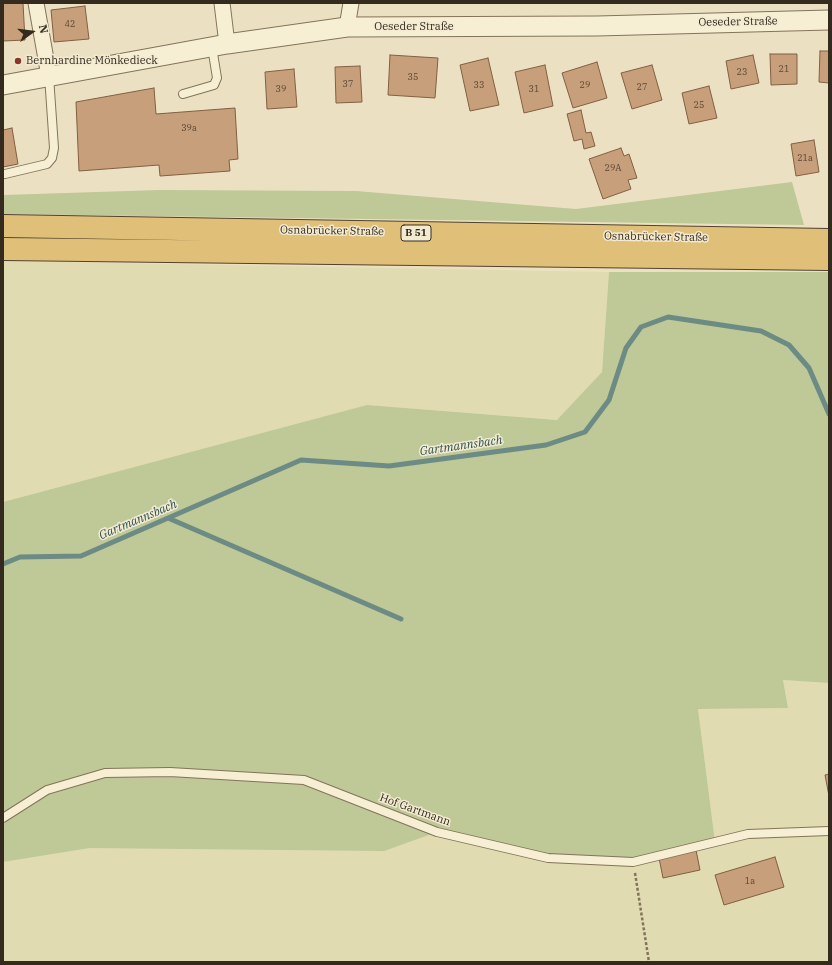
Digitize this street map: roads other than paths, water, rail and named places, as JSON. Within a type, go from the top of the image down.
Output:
[{"type":"highway","name":"Osnabrücker Straße","points":[[3,226],[829,240]]},
{"type":"highway","name":"Osnabrücker Straße","points":[[3,249],[829,259]]},
{"type":"street","points":[[36,3],[49,76]]},
{"type":"street","points":[[219,45],[222,3]]},
{"type":"street","points":[[347,27],[351,3]]},
{"type":"street","name":"Oeseder Straße","points":[[3,85],[219,45],[347,27],[598,26],[829,20]]},
{"type":"lane","points":[[183,94],[214,85],[218,78],[219,45]]},
{"type":"lane","points":[[5,174],[47,164],[52,158],[54,148],[49,76]]},
{"type":"lane","name":"Hof Gartmann","points":[[3,818],[47,790],[105,773],[170,772],[304,780],[438,832],[548,858],[633,862],[748,834],[829,832]]},
{"type":"waterway","name":"Gartmannsbach","points":[[3,564],[20,557],[81,556],[301,460],[389,466],[546,445],[585,432],[609,400],[626,348],[641,327],[668,317],[761,331],[789,345],[809,368],[829,414]]},
{"type":"waterway","points":[[168,518],[401,619]]},
{"type":"place","name":"Bernhardine Mönkedieck","points":[[18,61]]}]
